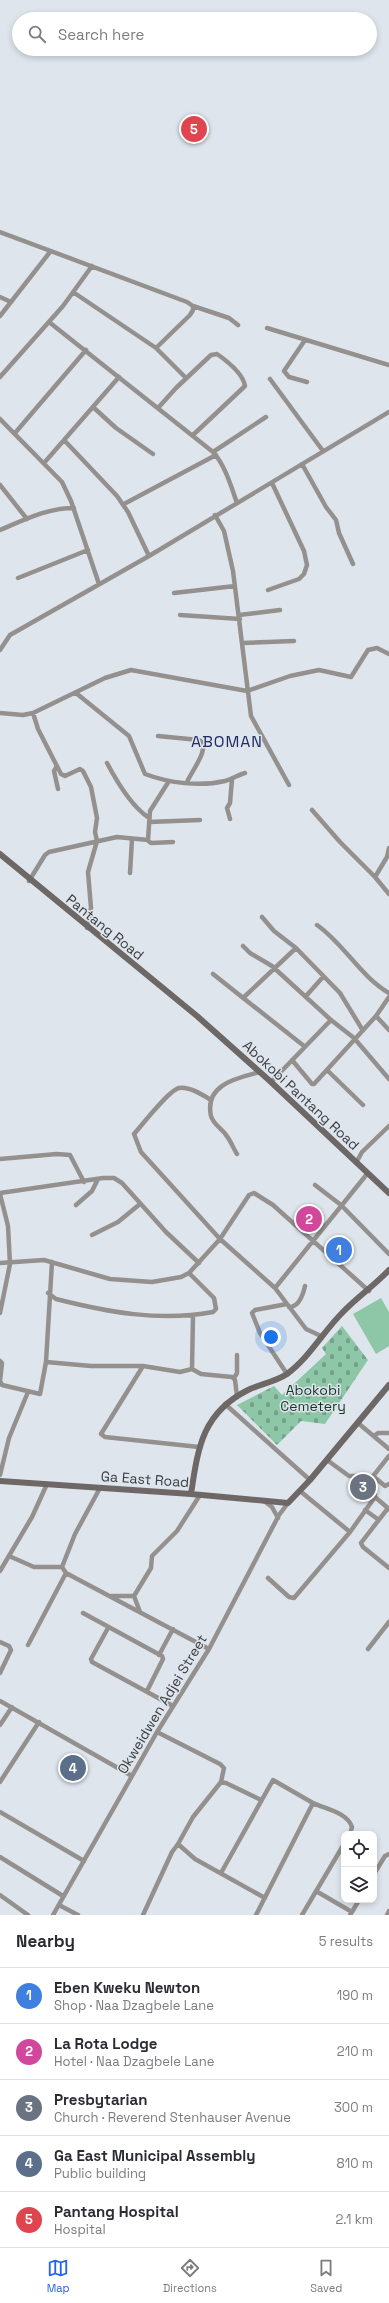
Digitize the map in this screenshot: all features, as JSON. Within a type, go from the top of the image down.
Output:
[{"type":"street","points":[[0,232],[50,252],[92,266],[187,302],[193,306],[229,318],[238,325]]},
{"type":"street","points":[[0,316],[50,252]]},
{"type":"street","points":[[0,377],[49,322],[92,266]]},
{"type":"street","points":[[73,292],[156,348],[186,378]]},
{"type":"street","points":[[0,297],[11,302]]},
{"type":"street","points":[[156,348],[190,315],[193,310],[193,306]]},
{"type":"street","points":[[49,322],[215,453],[230,482],[237,503]]},
{"type":"street","points":[[267,328],[330,349],[389,365]]},
{"type":"street","points":[[305,340],[284,371],[289,377],[307,382]]},
{"type":"street","points":[[15,433],[86,350]]},
{"type":"street","points":[[158,408],[186,378],[214,354],[222,357],[244,380],[245,386],[193,435]]},
{"type":"street","points":[[44,463],[119,377]]},
{"type":"street","points":[[270,379],[323,451]]},
{"type":"street","points":[[93,407],[116,428],[153,454]]},
{"type":"street","points":[[0,650],[10,635],[149,556],[215,515],[272,483],[389,412]]},
{"type":"street","points":[[124,504],[215,453],[266,417]]},
{"type":"street","points":[[0,419],[62,482],[74,508],[99,584]]},
{"type":"street","points":[[64,440],[82,461],[105,481],[124,504],[149,556]]},
{"type":"street","points":[[302,464],[326,507],[336,520],[339,533],[353,564]]},
{"type":"street","points":[[268,590],[299,579],[304,574],[307,565],[304,551],[272,483]]},
{"type":"street","points":[[0,484],[27,519]]},
{"type":"street","points":[[0,530],[56,509],[74,508]]},
{"type":"street","points":[[215,515],[224,531],[235,586],[243,643],[247,691],[254,724],[262,734],[289,785]]},
{"type":"street","points":[[18,578],[88,550]]},
{"type":"street","points":[[174,593],[235,586]]},
{"type":"street","points":[[180,615],[240,617],[280,610]]},
{"type":"street","points":[[243,643],[294,641]]},
{"type":"street","points":[[0,713],[23,715],[33,713],[105,678],[131,670],[215,687],[247,691],[290,676],[319,670],[351,677],[368,650],[377,648],[389,654]]},
{"type":"street","points":[[76,693],[128,736],[144,774],[169,781],[218,782],[232,779],[245,773]]},
{"type":"street","points":[[33,713],[36,724],[63,776],[80,769],[83,771],[90,787],[97,811],[95,832],[97,841],[88,872],[91,908],[87,928]]},
{"type":"street","points":[[158,736],[198,740],[203,743],[204,747],[201,757],[188,782]]},
{"type":"street","points":[[107,763],[120,786],[141,813],[149,820],[200,820]]},
{"type":"street","points":[[57,766],[54,770],[58,789]]},
{"type":"street","points":[[230,819],[227,808],[230,803],[232,779]]},
{"type":"street","points":[[147,840],[149,837],[150,811],[169,781]]},
{"type":"street","points":[[312,810],[389,894]]},
{"type":"street","points":[[29,881],[45,855],[49,852],[117,837],[147,840],[151,843],[173,842]]},
{"type":"street","points":[[130,873],[132,839]]},
{"type":"street","points":[[375,877],[387,857],[389,848]]},
{"type":"street","name":"Pantang Road","points":[[0,854],[29,881],[197,1016]]},
{"type":"street","points":[[262,918],[274,931],[296,948],[347,1003],[362,1029]]},
{"type":"street","points":[[317,925],[334,940],[366,975],[389,993]]},
{"type":"street","points":[[243,946],[250,953],[275,969],[331,1020],[354,1038],[389,1079]]},
{"type":"street","points":[[243,998],[296,948]]},
{"type":"street","points":[[213,974],[304,1046]]},
{"type":"street","points":[[306,996],[323,977]]},
{"type":"street","points":[[292,1060],[312,1084],[327,1070],[362,1029],[376,1016],[389,997]]},
{"type":"street","name":"Abokobi Pantang Road","points":[[197,1016],[271,1082],[367,1174],[389,1193]]},
{"type":"street","points":[[376,1016],[389,1030]]},
{"type":"street","points":[[271,1082],[304,1046],[331,1020]]},
{"type":"street","points":[[327,1070],[363,1105]]},
{"type":"street","points":[[237,1154],[228,1138],[212,1116],[211,1100],[221,1086],[229,1080],[260,1072]]},
{"type":"street","points":[[211,1100],[200,1093],[178,1088],[149,1115],[134,1134],[141,1152],[220,1239],[275,1288],[306,1329],[321,1336]]},
{"type":"street","points":[[356,1163],[362,1152],[389,1126]]},
{"type":"street","points":[[0,1159],[57,1154],[70,1155],[84,1182]]},
{"type":"street","points":[[275,1288],[312,1240],[367,1174]]},
{"type":"street","points":[[0,1313],[1,1300],[10,1264],[8,1226],[0,1193],[98,1179],[118,1180],[199,1263]]},
{"type":"street","points":[[76,1205],[92,1191],[98,1179]]},
{"type":"street","points":[[315,1185],[341,1205],[389,1254]]},
{"type":"street","points":[[0,1263],[10,1264],[41,1260],[117,1279],[152,1282],[181,1277],[189,1273],[220,1239],[249,1195],[254,1193],[273,1205],[368,1291]]},
{"type":"street","points":[[92,1235],[118,1222],[140,1204]]},
{"type":"street","points":[[0,1360],[2,1363],[1,1383],[28,1392],[40,1394],[46,1362],[48,1293],[52,1262]]},
{"type":"street","points":[[191,1494],[199,1447],[214,1416],[224,1404],[237,1396],[287,1374],[301,1362],[344,1310],[368,1291],[389,1270]]},
{"type":"street","points":[[48,1293],[56,1299],[117,1312],[153,1316],[193,1316],[213,1312],[216,1309],[216,1302],[189,1273]]},
{"type":"street","points":[[287,1374],[260,1333],[252,1313],[255,1310],[294,1306],[300,1299],[305,1286]]},
{"type":"street","points":[[192,1369],[193,1316]]},
{"type":"street","points":[[236,1355],[238,1371],[234,1378],[237,1396]]},
{"type":"street","points":[[46,1362],[91,1366],[144,1366],[180,1372],[192,1369],[201,1374],[234,1378]]},
{"type":"street","points":[[144,1366],[101,1434],[105,1437],[199,1447]]},
{"type":"street","points":[[288,1503],[310,1480],[389,1385]]},
{"type":"street","points":[[0,1475],[9,1438],[28,1392]]},
{"type":"street","points":[[224,1404],[310,1480]]},
{"type":"street","points":[[358,1422],[389,1449]]},
{"type":"street","points":[[374,1436],[378,1434],[389,1434]]},
{"type":"street","points":[[372,1478],[389,1456]]},
{"type":"street","points":[[327,1460],[349,1476],[363,1476],[372,1478],[383,1484],[389,1484]]},
{"type":"street","points":[[268,1578],[289,1597],[294,1598],[350,1532],[375,1497],[372,1478]]},
{"type":"street","name":"Ga East Road","points":[[0,1482],[191,1494],[288,1503]]},
{"type":"street","points":[[0,1571],[35,1511],[47,1484]]},
{"type":"street","points":[[62,1567],[75,1534],[100,1488]]},
{"type":"street","points":[[300,1491],[350,1532]]},
{"type":"street","points":[[134,1596],[151,1568],[152,1556],[177,1531],[200,1495]]},
{"type":"street","points":[[375,1497],[388,1509],[362,1545],[389,1568]]},
{"type":"street","points":[[264,1501],[272,1507],[278,1518]]},
{"type":"street","name":"Okweidwen Adjei Street","points":[[53,1915],[157,1732],[209,1649],[278,1518],[288,1503]]},
{"type":"street","points":[[365,1510],[379,1520]]},
{"type":"street","points":[[9,1556],[34,1567],[62,1567]]},
{"type":"street","points":[[62,1567],[66,1573],[209,1649]]},
{"type":"street","points":[[28,1645],[66,1573]]},
{"type":"street","points":[[110,1596],[134,1596]]},
{"type":"street","points":[[134,1596],[140,1612]]},
{"type":"street","points":[[83,1613],[160,1655],[163,1659],[147,1691]]},
{"type":"street","points":[[368,1648],[387,1629],[389,1622]]},
{"type":"street","points":[[108,1628],[91,1661],[173,1706]]},
{"type":"street","points":[[160,1655],[173,1629]]},
{"type":"street","points":[[0,1642],[11,1649],[0,1673]]},
{"type":"street","points":[[0,1701],[132,1776]]},
{"type":"street","points":[[0,1725],[12,1707]]},
{"type":"street","points":[[0,1782],[39,1722]]},
{"type":"street","points":[[143,1915],[172,1852],[193,1817],[221,1782],[224,1768],[220,1764],[157,1732]]},
{"type":"street","points":[[221,1873],[261,1800],[274,1780],[313,1803],[337,1812],[347,1819],[352,1827],[351,1831]]},
{"type":"street","points":[[221,1782],[261,1800]]},
{"type":"street","points":[[256,1915],[313,1803]]},
{"type":"street","points":[[0,1812],[84,1860]]},
{"type":"street","points":[[178,1844],[195,1859],[265,1898]]},
{"type":"street","points":[[302,1915],[341,1849]]},
{"type":"street","points":[[377,1869],[385,1856],[389,1854]]},
{"type":"street","points":[[0,1857],[63,1896]]},
{"type":"street","points":[[316,1891],[351,1913],[357,1903]]},
{"type":"street","points":[[0,1895],[28,1915]]},
{"type":"street","points":[[59,1905],[78,1915]]},
{"type":"street","points":[[387,1915],[389,1911]]},
{"type":"green space","points":[[381,1298],[389,1312],[389,1346],[376,1354],[353,1314]]},
{"type":"green space","name":"Abokobi Cemetery","points":[[342,1326],[368,1360],[325,1424],[301,1421],[277,1445],[237,1405],[274,1386],[282,1395],[326,1354],[322,1348]]},
{"type":"place","name":"Pantang Hospital","points":[[194,129]]},
{"type":"place","name":"La Rota Lodge","points":[[309,1219]]},
{"type":"place","name":"Eben Kweku Newton","points":[[339,1250]]},
{"type":"place","name":"Presbytarian","points":[[363,1487]]},
{"type":"place","name":"Ga East Municipal Assembly","points":[[73,1768]]},
{"type":"district","name":"ABOMAN","points":[[227,741]]}]
